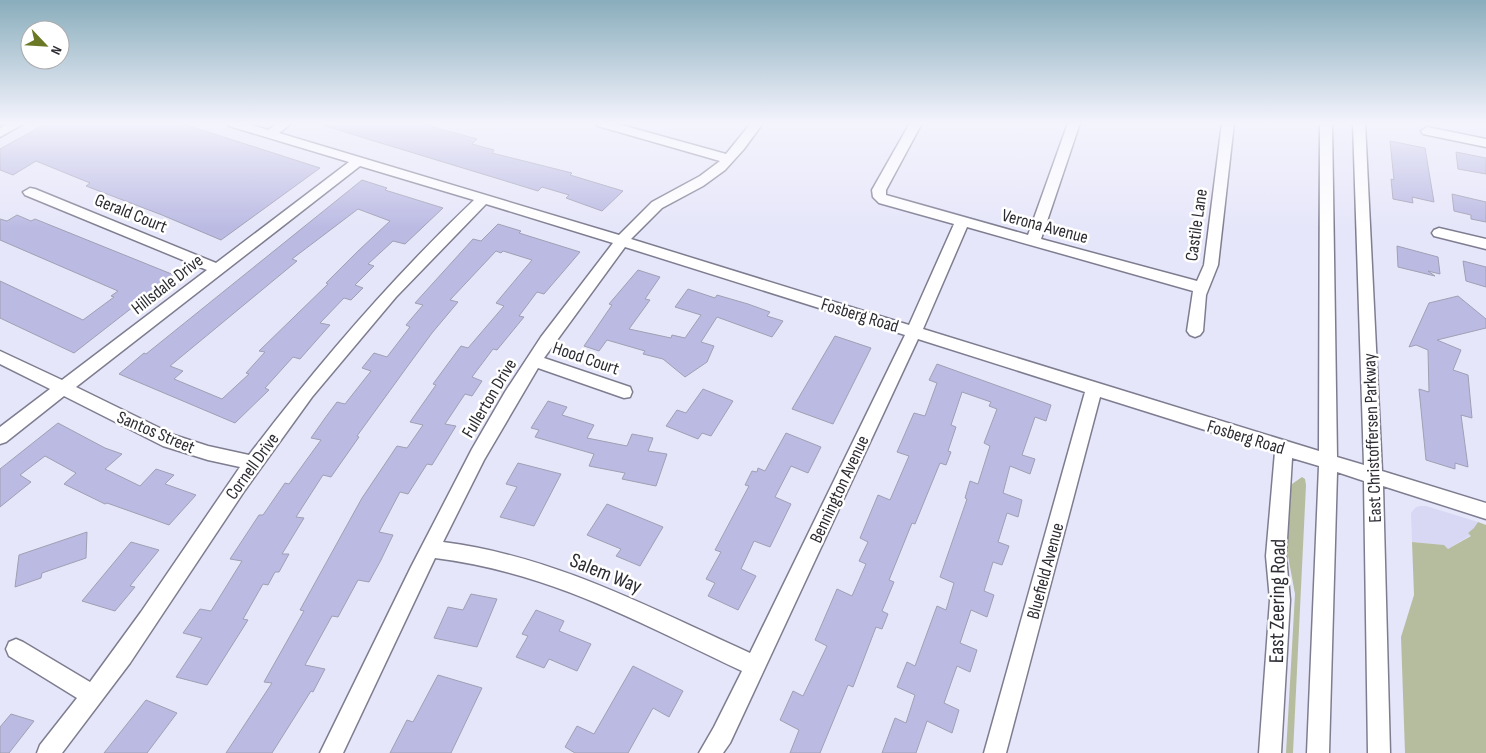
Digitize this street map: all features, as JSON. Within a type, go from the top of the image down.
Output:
[{"type":"street","name":"Fosberg Road","points":[[346,158],[623,241],[1486,511]]},
{"type":"street","name":"Verona Avenue","points":[[897,158],[879,190],[880,197],[889,202],[1202,288]]},
{"type":"street","points":[[1033,242],[1062,158]]},
{"type":"street","name":"Castile Lane","points":[[1195,331],[1197,303],[1211,265],[1224,158]]},
{"type":"street","points":[[1318,753],[1328,462],[1326,158]]},
{"type":"street","name":"East Christoffersen Parkway","points":[[1360,158],[1373,476],[1379,753]]},
{"type":"street","name":"Fullerton Drive","points":[[331,753],[372,674],[479,453],[535,361],[575,301],[623,241],[656,206],[703,181],[728,159]]},
{"type":"street","name":"Hillsdale Drive","points":[[0,437],[358,162]]},
{"type":"street","name":"Gerald Court","points":[[30,192],[218,268]]},
{"type":"street","name":"Cornell Drive","points":[[48,753],[132,642],[253,462],[291,411],[379,304],[412,268],[482,200]]},
{"type":"street","name":"Bennington Avenue","points":[[710,753],[722,735],[914,332],[962,222]]},
{"type":"street","points":[[1439,233],[1486,244]]},
{"type":"street","name":"Santos Street","points":[[0,357],[170,442],[208,453],[253,462]]},
{"type":"street","name":"Hood Court","points":[[535,361],[624,392]]},
{"type":"street","name":"Bluefield Avenue","points":[[995,753],[1094,389]]},
{"type":"street","name":"East Zeering Road","points":[[1270,753],[1280,600],[1276,564],[1284,448]]},
{"type":"street","name":"Salem Way","points":[[431,549],[491,560],[598,592],[755,666]]},
{"type":"street","points":[[16,649],[93,696]]},
{"type":"shaded area","points":[[1426,506],[1478,522],[1475,528],[1468,533],[1471,535],[1448,549],[1443,545],[1412,542],[1411,513],[1416,507]]},
{"type":"green space","points":[[1302,477],[1305,479],[1306,485],[1293,753],[1286,753],[1295,594],[1285,540],[1289,490],[1292,484]]},
{"type":"green space","points":[[1478,522],[1486,525],[1486,753],[1405,753],[1401,637],[1414,595],[1412,542],[1444,545],[1448,549],[1471,536],[1468,533]]},
{"type":"building","points":[[0,158],[289,158],[320,168],[221,240],[86,186],[90,183],[36,161],[13,175],[0,170]]},
{"type":"building","points":[[430,158],[513,158],[572,173],[570,175],[623,191],[602,211],[566,198],[569,195],[542,187],[538,191]]},
{"type":"building","points":[[1392,158],[1427,158],[1434,202],[1412,197],[1413,203],[1393,199],[1391,179],[1394,180]]},
{"type":"building","points":[[1457,158],[1486,158],[1486,174],[1458,169]]},
{"type":"building","points":[[362,180],[387,188],[385,190],[443,208],[405,244],[393,241],[368,264],[374,266],[355,285],[363,288],[351,300],[344,298],[320,323],[330,325],[300,359],[293,357],[265,388],[269,390],[235,423],[119,374],[144,353],[146,354]],"holes":[[[358,209],[390,221],[259,351],[265,352],[246,373],[249,374],[222,399],[174,379],[183,371],[170,366],[297,261],[292,259]]]},
{"type":"building","points":[[1452,194],[1486,202],[1486,222],[1471,219],[1471,215],[1454,211]]},
{"type":"building","points":[[17,215],[31,221],[35,219],[174,275],[74,353],[0,318],[0,281],[83,320],[114,297],[111,296],[118,291],[0,240],[0,219],[7,221]]},
{"type":"building","points":[[498,224],[521,231],[519,233],[580,252],[544,294],[537,292],[519,316],[524,317],[497,350],[493,349],[472,377],[482,381],[472,396],[465,394],[445,424],[456,426],[432,465],[427,464],[408,494],[400,492],[379,532],[393,535],[381,560],[369,582],[358,580],[338,617],[332,616],[305,665],[325,669],[313,692],[311,691],[272,753],[226,753],[272,683],[264,682],[304,611],[300,610],[362,498],[397,446],[407,448],[423,425],[410,422],[436,385],[433,384],[461,346],[468,348],[504,306],[496,303],[532,260],[503,251],[501,253],[496,251],[450,300],[458,302],[407,367],[357,436],[359,437],[331,477],[323,475],[296,517],[304,518],[282,554],[289,554],[279,572],[275,572],[268,585],[263,584],[243,619],[248,620],[207,685],[176,677],[202,638],[183,633],[200,609],[211,611],[242,561],[230,559],[259,515],[263,515],[285,483],[289,484],[321,440],[311,438],[337,402],[345,404],[371,371],[362,368],[374,353],[387,357],[410,327],[406,325],[423,305],[415,303],[473,239],[481,241]]},
{"type":"building","points":[[1397,246],[1438,257],[1440,274],[1428,271],[1435,276],[1398,267]]},
{"type":"building","points":[[1463,261],[1486,267],[1486,287],[1466,281]]},
{"type":"building","points":[[638,270],[660,277],[645,299],[650,300],[629,329],[671,338],[672,335],[685,338],[701,315],[675,307],[688,289],[715,298],[717,295],[748,304],[770,312],[767,316],[783,321],[772,337],[717,317],[701,342],[714,346],[707,362],[685,377],[663,359],[643,354],[645,351],[607,340],[599,351],[584,346],[612,305],[609,304]]},
{"type":"building","points":[[1458,296],[1486,319],[1486,328],[1437,340],[1461,350],[1453,370],[1468,375],[1472,418],[1461,415],[1468,467],[1455,463],[1455,469],[1426,460],[1419,389],[1429,392],[1428,350],[1416,345],[1409,347],[1429,303]]},
{"type":"building","points":[[835,336],[871,348],[833,424],[792,409]]},
{"type":"building","points":[[937,364],[1051,405],[1046,421],[1035,417],[1022,455],[1035,459],[1030,474],[1010,466],[1003,493],[1022,500],[1018,517],[1007,513],[998,542],[1009,546],[1002,565],[993,562],[984,591],[994,595],[987,617],[971,610],[960,643],[977,650],[970,672],[957,666],[944,703],[959,710],[952,733],[927,721],[916,753],[882,753],[895,718],[906,723],[915,695],[897,687],[907,662],[915,666],[937,606],[946,610],[954,583],[940,577],[967,499],[965,498],[970,481],[978,484],[990,446],[984,443],[997,409],[989,406],[991,402],[962,392],[951,425],[956,427],[948,451],[951,452],[946,465],[940,463],[915,524],[912,523],[889,580],[894,582],[882,611],[888,614],[882,629],[876,627],[853,687],[848,685],[820,753],[790,753],[799,730],[780,720],[793,691],[803,696],[827,646],[815,640],[837,589],[852,596],[866,564],[859,561],[868,542],[860,538],[878,495],[890,500],[909,456],[897,452],[914,413],[925,416],[937,383],[929,380]]},
{"type":"building","points":[[703,389],[733,401],[711,436],[702,433],[698,439],[666,426],[677,410],[686,413]]},
{"type":"building","points":[[548,401],[567,407],[562,415],[594,425],[587,438],[627,446],[632,434],[653,438],[648,451],[667,454],[656,486],[622,479],[625,473],[589,466],[594,454],[535,437],[539,430],[531,428]]},
{"type":"building","points":[[58,423],[105,448],[122,454],[105,469],[140,486],[156,469],[174,475],[165,484],[196,495],[169,525],[107,503],[105,504],[64,484],[76,473],[45,456],[20,475],[31,482],[0,507],[0,469]]},
{"type":"building","points":[[786,433],[821,447],[808,473],[791,466],[775,497],[791,504],[770,547],[754,541],[741,569],[756,576],[738,610],[708,596],[715,583],[706,579],[721,552],[715,550],[749,486],[745,485],[752,471],[757,472],[758,468],[765,471]]},
{"type":"building","points":[[518,463],[561,474],[534,526],[500,517],[517,487],[506,484]]},
{"type":"building","points":[[607,504],[663,527],[640,566],[616,556],[621,549],[587,535]]},
{"type":"building","points":[[87,532],[86,558],[42,573],[41,578],[15,587],[19,555]]},
{"type":"building","points":[[131,542],[159,550],[130,586],[135,587],[115,611],[82,601]]},
{"type":"building","points":[[471,594],[497,599],[477,647],[434,638],[448,607],[463,610]]},
{"type":"building","points":[[536,610],[564,621],[559,631],[591,644],[577,671],[549,659],[544,668],[516,657],[528,636],[522,634]]},
{"type":"building","points":[[633,666],[683,691],[669,717],[653,708],[628,753],[575,753],[565,747],[577,726],[594,734]]},
{"type":"building","points":[[438,675],[482,688],[451,753],[390,753],[407,720],[413,722]]},
{"type":"building","points":[[146,700],[177,713],[147,753],[104,753]]},
{"type":"building","points":[[11,714],[34,721],[9,753],[0,753],[0,727]]}]
